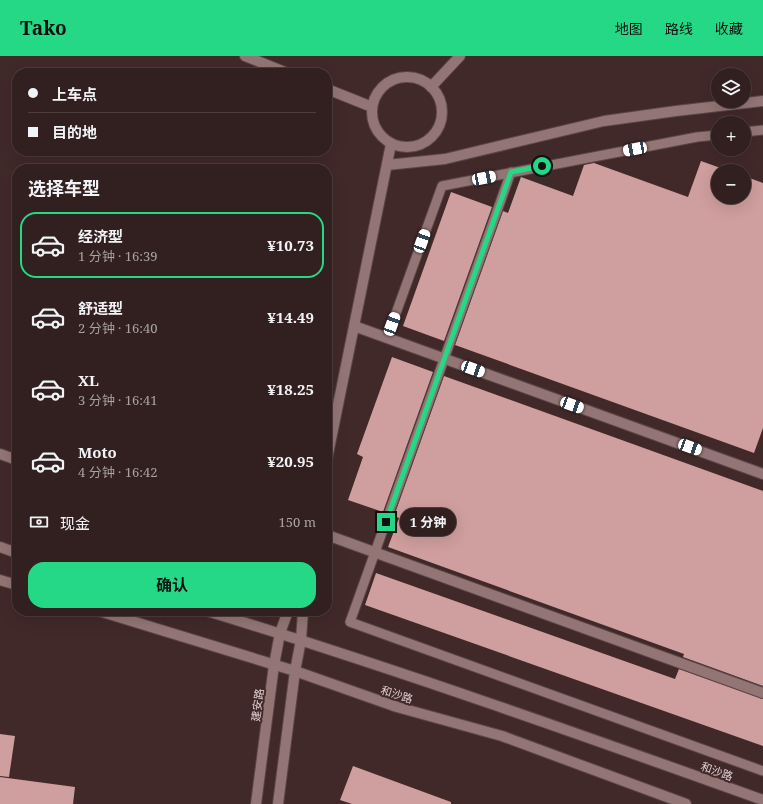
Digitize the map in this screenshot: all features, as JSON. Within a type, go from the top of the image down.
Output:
[{"type":"street","points":[[245,56],[275,68]]},
{"type":"street","points":[[431,87],[460,56]]},
{"type":"street","points":[[412,78],[431,87],[438,97],[442,112],[440,124],[433,136],[428,141],[415,146],[404,147],[391,144],[380,136],[372,119],[372,107],[376,96],[383,87],[393,80],[412,78]]},
{"type":"street","points":[[332,91],[372,107]]},
{"type":"street","points":[[387,165],[445,159],[604,121],[676,110],[763,101]]},
{"type":"street","points":[[332,434],[391,144]]},
{"type":"street","points":[[354,326],[763,474]]},
{"type":"street","points":[[0,454],[12,458]]},
{"type":"street","points":[[332,537],[763,693]]},
{"type":"street","points":[[0,547],[12,551]]},
{"type":"street","points":[[0,580],[12,584]]},
{"type":"street","name":"和沙路","points":[[115,616],[295,671],[397,707],[502,736],[686,804]]},
{"type":"street","name":"和沙路","points":[[224,616],[280,633],[551,725],[763,800]]},
{"type":"street","name":"建安路","points":[[256,804],[274,665],[280,633],[286,616]]},
{"type":"street","points":[[278,804],[295,671],[301,640],[303,616]]},
{"type":"lane","points":[[751,131],[763,130]]},
{"type":"lane","points":[[387,338],[442,186],[697,137],[711,136]]},
{"type":"lane","points":[[511,172],[350,622],[763,771]]},
{"type":"building","points":[[701,161],[711,165],[711,204],[751,204],[751,179],[763,183],[763,428],[754,453],[455,345],[503,211],[508,213],[521,177],[573,196],[584,165],[594,163],[688,197]]},
{"type":"building","points":[[451,192],[492,207],[444,341],[403,326]]},
{"type":"building","points":[[392,357],[433,372],[383,512],[348,500],[363,457],[357,454]]},
{"type":"building","points":[[444,376],[763,491],[763,686],[683,657],[684,654],[388,547],[399,518],[394,516]]},
{"type":"building","points":[[376,573],[675,679],[679,669],[763,699],[763,746],[365,605]]},
{"type":"building","points":[[0,734],[15,736],[9,777],[0,776]]},
{"type":"building","points":[[353,766],[451,802],[451,804],[352,804],[340,800]]},
{"type":"building","points":[[0,777],[75,787],[73,804],[0,804]]},
{"type":"route","points":[[386,522],[511,172],[542,166]]}]
